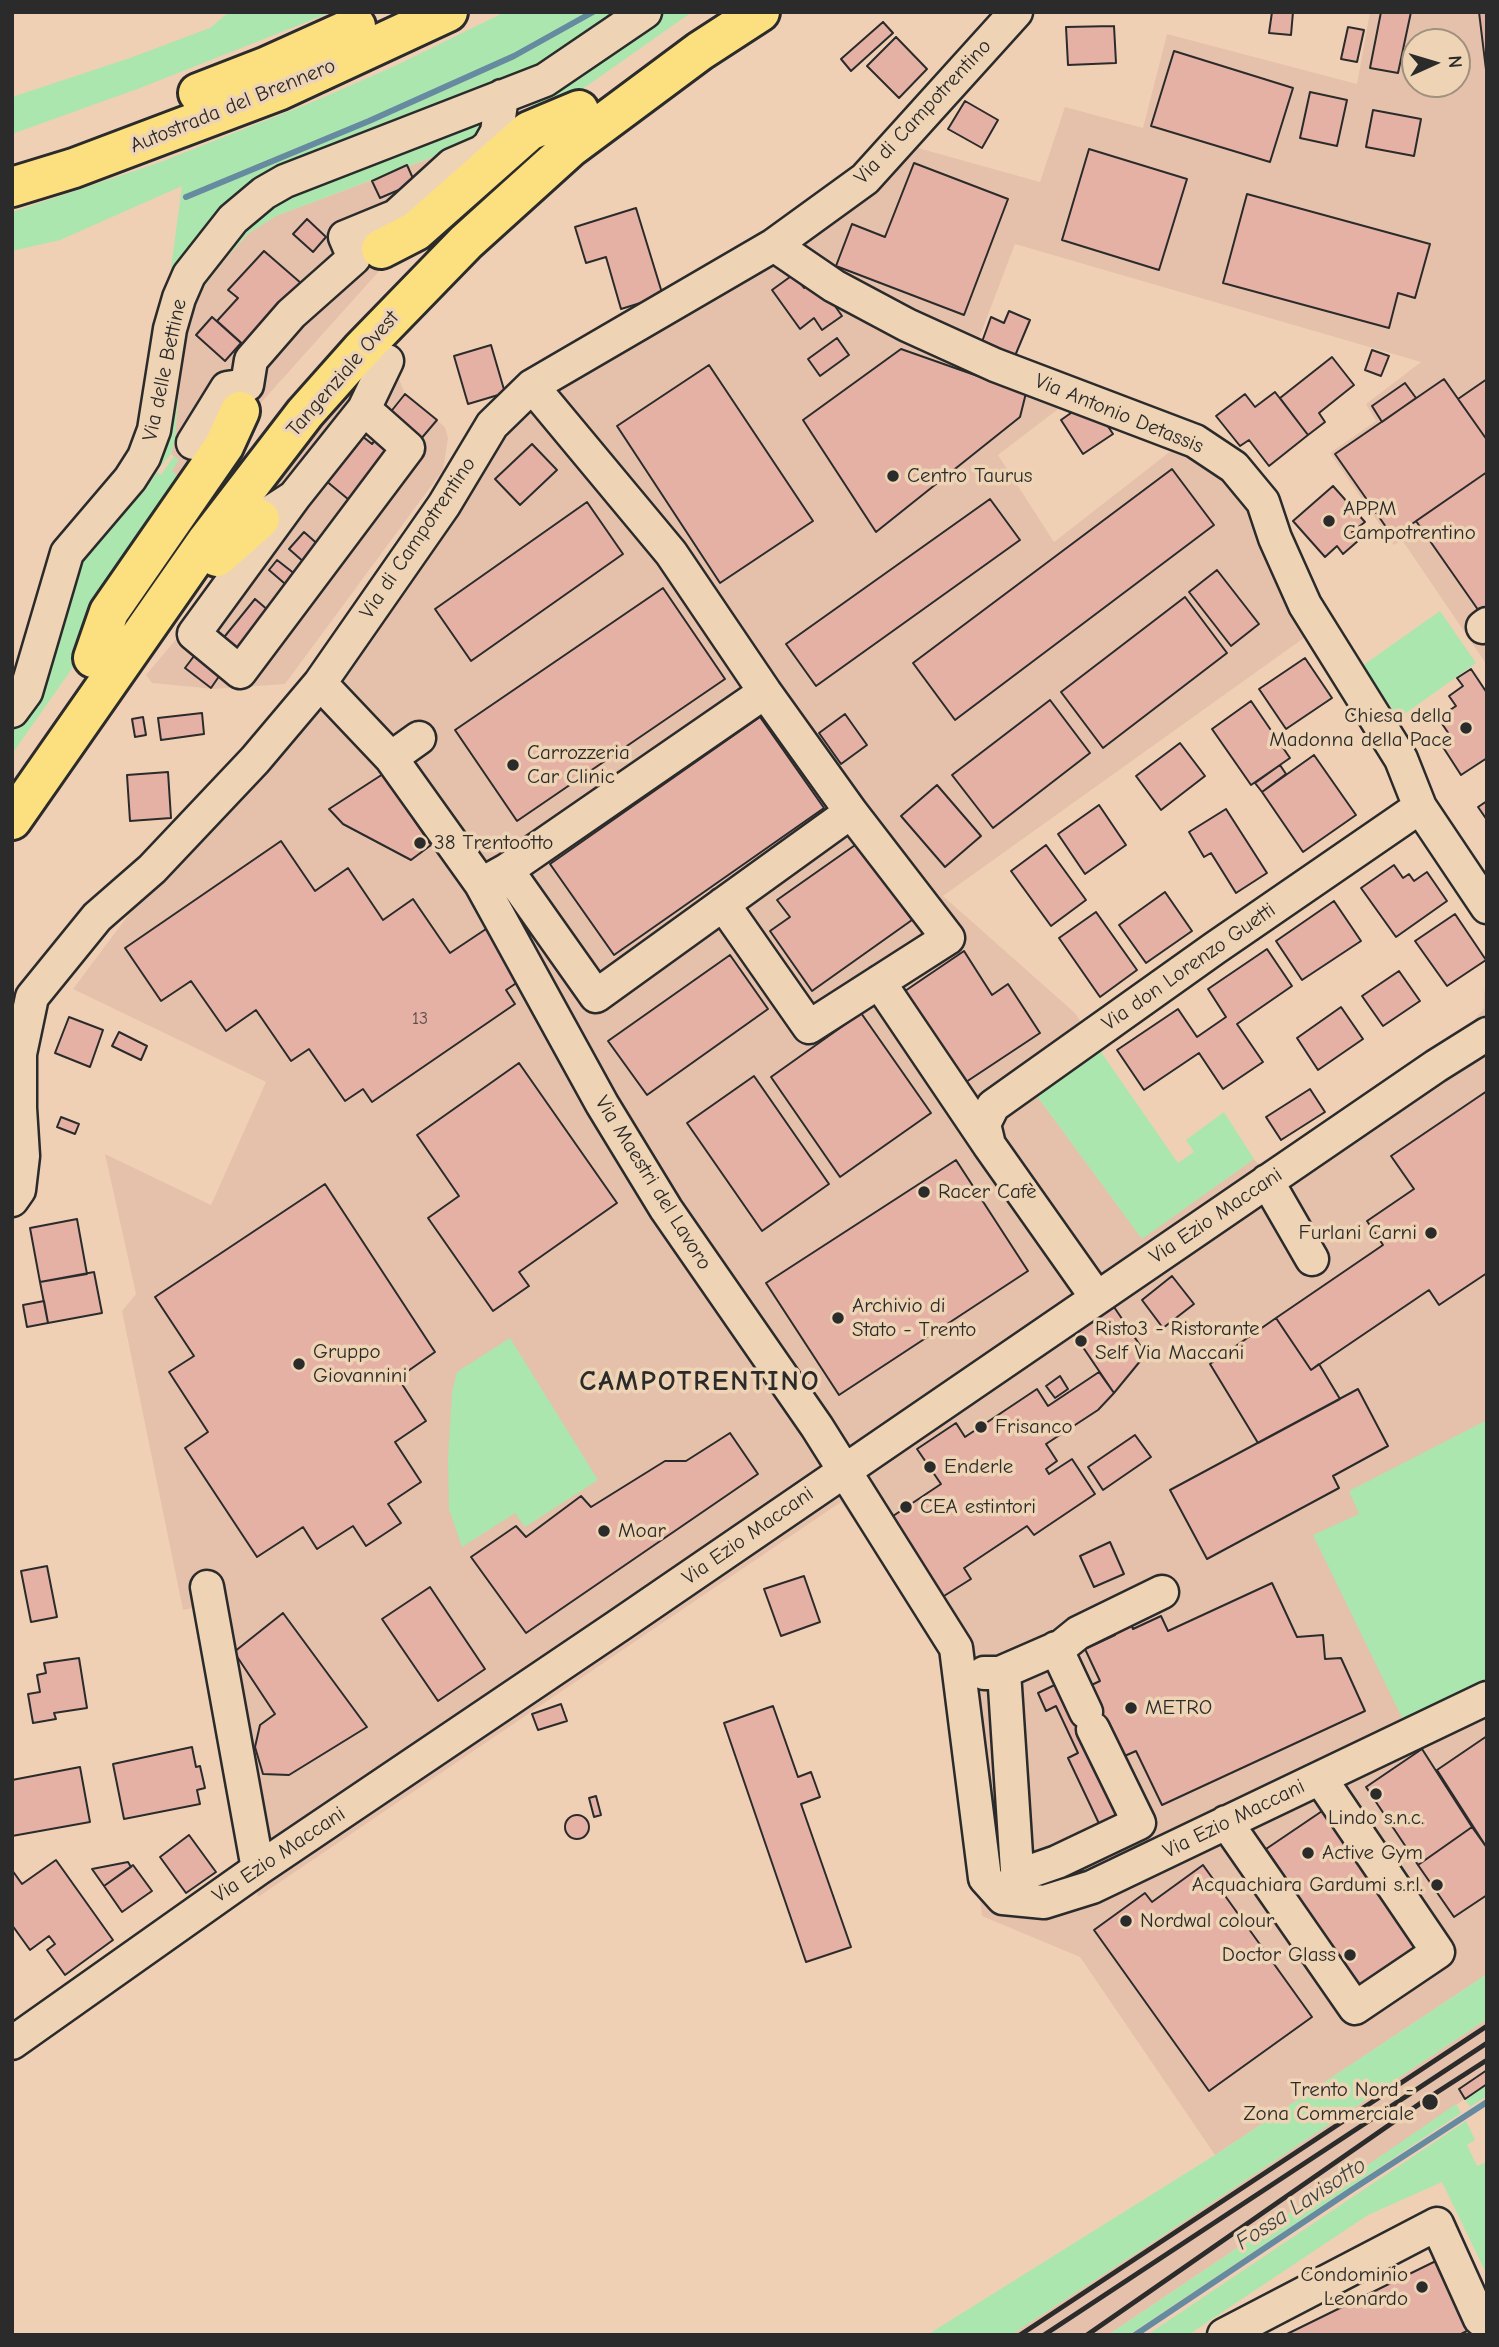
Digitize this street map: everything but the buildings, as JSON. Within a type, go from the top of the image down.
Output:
[{"type":"highway","name":"Autostrada del Brennero","points":[[12,161],[124,122],[265,67],[386,12]]},
{"type":"highway","name":"Autostrada del Brennero","points":[[12,187],[74,168],[278,91],[448,12]]},
{"type":"highway","name":"Tangenziale Ovest","points":[[12,820],[103,666],[246,448],[350,325],[454,219],[579,110],[717,12]]},
{"type":"highway","name":"Tangenziale Ovest","points":[[12,776],[206,542],[313,404],[360,350],[466,242],[571,147],[700,51],[760,12]]},
{"type":"highway","points":[[367,254],[416,231],[528,131],[579,110]]},
{"type":"highway","points":[[387,361],[407,325],[540,197],[571,147]]},
{"type":"highway","points":[[243,398],[224,446],[109,612],[103,666],[145,655],[220,552],[260,519]]},
{"type":"street","name":"Via delle Bettine","points":[[12,711],[26,692],[67,553],[130,479],[144,457],[154,430],[170,329],[189,275],[233,219],[274,187],[545,80],[645,12]]},
{"type":"street","name":"Via di Campotrentino","points":[[12,1200],[19,1190],[23,1156],[20,1055],[32,997],[97,917],[152,869],[255,760],[320,683],[444,505],[492,425],[532,386],[774,245],[865,179],[1016,12]]},
{"type":"street","points":[[193,443],[227,388],[243,398],[251,360],[299,305],[367,254],[345,237],[396,216],[452,165],[482,152],[489,146],[497,132],[502,96]]},
{"type":"street","name":"Via Antonio Detassis","points":[[774,245],[834,286],[907,325],[995,365],[1195,441],[1234,467],[1263,502],[1275,538],[1305,605],[1325,622],[1401,759],[1420,807],[1472,863],[1487,907]]},
{"type":"street","points":[[364,409],[408,448],[240,672],[194,634],[294,497],[364,409],[387,361]]},
{"type":"street","points":[[532,386],[671,553],[765,692],[851,812],[947,938],[809,1027],[723,904]]},
{"type":"street","points":[[260,519],[294,497]]},
{"type":"street","name":"Via Maestri del Lavoro","points":[[320,683],[494,877],[602,1104],[666,1209],[817,1427],[848,1478]]},
{"type":"street","points":[[765,692],[494,877],[596,996],[851,812]]},
{"type":"street","points":[[390,758],[419,738]]},
{"type":"street","name":"Via don Lorenzo Guetti","points":[[989,1145],[984,1124],[993,1106],[1009,1093],[1420,807]]},
{"type":"street","points":[[879,982],[1097,1298]]},
{"type":"street","name":"Via Ezio Maccani","points":[[12,2043],[258,1869],[618,1626],[848,1478],[1097,1298],[1487,1034]]},
{"type":"street","points":[[1267,1181],[1312,1259]]},
{"type":"street","name":"Via Ezio Maccani","points":[[848,1478],[956,1648],[985,1878],[1003,1898],[1044,1902],[1092,1887],[1487,1698]]},
{"type":"street","points":[[207,1587],[258,1869]]},
{"type":"street","points":[[960,1674],[1004,1672],[1162,1592]]},
{"type":"street","points":[[1004,1672],[1017,1870],[1034,1870],[1139,1823],[1056,1648]]},
{"type":"street","points":[[1226,1822],[1355,2008],[1438,1952],[1320,1778]]},
{"type":"street","points":[[1224,2335],[1437,2224],[1480,2319],[1487,2324]]},
{"type":"shaded area","points":[[1370,12],[1487,12],[1487,665],[1402,540],[1394,545],[1330,453],[1376,421],[1366,404],[1421,362],[1015,244],[970,362],[1070,400],[998,455],[1054,542],[1181,443],[1230,472],[1261,514],[1308,635],[943,896],[1075,1013],[1101,1052],[1037,1096],[1142,1238],[1254,1159],[1258,1164],[1457,1041],[1484,1008],[1487,980],[1487,1974],[1215,2155],[1080,1957],[982,1916],[946,1655],[841,1502],[258,1897],[202,1606],[183,1610],[122,1311],[136,1294],[105,1154],[211,1205],[266,1082],[73,989],[527,383],[811,213],[866,152],[911,146],[1040,182],[1065,107],[1143,128],[1167,34],[1357,84]]},
{"type":"shaded area","points":[[447,152],[390,259],[188,484],[171,471],[178,460],[171,454],[175,440],[187,326],[203,288],[225,259],[249,233],[276,216]]},
{"type":"shaded area","points":[[379,355],[394,366],[405,394],[445,427],[448,438],[443,470],[285,684],[214,689],[152,683],[146,675],[259,540],[253,511]]},
{"type":"shaded area","points":[[1487,2019],[1487,2084],[1349,2178],[1341,2178],[1108,2335],[1011,2335],[1147,2246]]},
{"type":"green space","points":[[231,12],[332,12],[140,88],[12,134],[12,97],[210,28]]},
{"type":"green space","points":[[505,12],[631,12],[558,61],[284,169],[180,276],[170,276],[182,186],[60,240],[12,251],[12,212],[158,163],[315,101],[397,65]]},
{"type":"green space","points":[[662,12],[692,12],[483,159],[512,117],[536,103]]},
{"type":"green space","points":[[482,113],[491,131],[446,152],[276,216],[249,233],[225,259],[203,288],[187,326],[175,440],[171,454],[159,468],[168,430],[187,301],[260,207]]},
{"type":"green space","points":[[174,456],[179,460],[172,471],[188,484],[99,612],[71,670],[12,754],[12,731],[49,678],[78,560],[115,516],[144,492],[157,472],[161,475]]},
{"type":"green space","points":[[1440,611],[1476,663],[1399,718],[1362,666]]},
{"type":"green space","points":[[1101,1052],[1178,1163],[1194,1152],[1186,1140],[1224,1112],[1254,1159],[1142,1239],[1037,1096]]},
{"type":"green space","points":[[510,1338],[598,1480],[525,1527],[515,1513],[462,1547],[449,1509],[448,1459],[452,1392],[457,1372]]},
{"type":"green space","points":[[1487,1420],[1487,1689],[1406,1726],[1313,1535],[1359,1514],[1349,1491]]},
{"type":"green space","points":[[1487,1974],[1487,2019],[1011,2335],[927,2335],[1215,2155]]},
{"type":"green space","points":[[1487,2084],[1487,2096],[1470,2107],[1465,2099]]},
{"type":"green space","points":[[1456,2104],[1461,2113],[1129,2335],[1108,2335],[1341,2178],[1349,2178]]},
{"type":"green space","points":[[1466,2121],[1475,2140],[1467,2145],[1477,2166],[1486,2162],[1487,2164],[1487,2275],[1442,2182],[1368,2215],[1188,2335],[1147,2335]]},
{"type":"waterway","points":[[186,197],[369,121],[514,56],[593,12]]},
{"type":"waterway","name":"Fossa Lavisotto","points":[[1135,2335],[1487,2102]]},
{"type":"railway","points":[[1020,2335],[1487,2026]]},
{"type":"railway","points":[[1044,2335],[1487,2043]]},
{"type":"railway","points":[[1087,2335],[1428,2098],[1487,2060]]},
{"type":"place","name":"Centro Taurus","points":[[893,476]]},
{"type":"place","name":"APPM Campotrentino","points":[[1329,521]]},
{"type":"place","name":"Chiesa della Madonna della Pace","points":[[1466,728]]},
{"type":"place","name":"Carrozzeria Car Clinic","points":[[513,765]]},
{"type":"place","name":"38 Trentootto","points":[[420,843]]},
{"type":"place","name":"Racer Cafè","points":[[924,1192]]},
{"type":"place","name":"Furlani Carni","points":[[1431,1233]]},
{"type":"place","name":"Archivio di Stato - Trento","points":[[838,1318]]},
{"type":"place","name":"Risto3 - Ristorante Self Via Maccani","points":[[1081,1341]]},
{"type":"place","name":"Gruppo Giovannini","points":[[299,1364]]},
{"type":"place","name":"Frisanco","points":[[981,1427]]},
{"type":"place","name":"Enderle","points":[[930,1467]]},
{"type":"place","name":"CEA estintori","points":[[906,1507]]},
{"type":"place","name":"Moar","points":[[604,1531]]},
{"type":"place","name":"METRO","points":[[1131,1708]]},
{"type":"place","name":"Lindo s.n.c.","points":[[1376,1794]]},
{"type":"place","name":"Active Gym","points":[[1308,1853]]},
{"type":"place","name":"Acquachiara Gardumi s.r.l.","points":[[1437,1885]]},
{"type":"place","name":"Nordwal colour","points":[[1126,1921]]},
{"type":"place","name":"Doctor Glass","points":[[1350,1955]]},
{"type":"place","name":"Trento Nord - Zona Commerciale","points":[[1430,2102]]},
{"type":"place","name":"Condominio Leonardo","points":[[1422,2287]]},
{"type":"district","name":"CAMPOTRENTINO","points":[[700,1382]]}]
